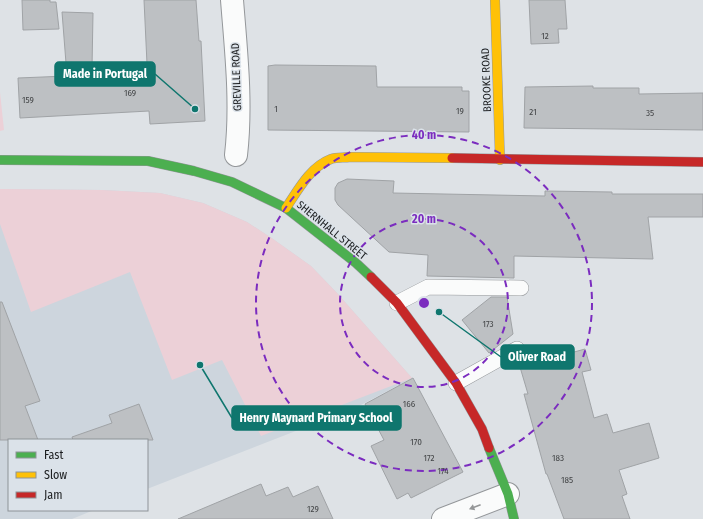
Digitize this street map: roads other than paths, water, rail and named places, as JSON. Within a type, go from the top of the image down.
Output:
[{"type":"street","name":"GREVILLE ROAD","points":[[232,0],[238,81],[238,141],[236,155]]},
{"type":"street","name":"BROOKE ROAD","points":[[494,0],[500,160]]},
{"type":"street","points":[[286,208],[303,182],[318,167],[331,159],[703,162]]},
{"type":"street","name":"SHERNHALL STREET","points":[[0,160],[148,161],[194,171],[232,182],[286,208],[356,263],[397,304],[456,383],[482,429],[508,494],[514,519]]},
{"type":"street","points":[[443,519],[508,494]]},
{"type":"lane","points":[[397,304],[428,287],[521,288]]},
{"type":"lane","points":[[456,383],[517,348]]},
{"type":"place","name":"Made in Portugal","points":[[195,109]]},
{"type":"place","name":"Oliver Road","points":[[439,312]]},
{"type":"place","name":"Henry Maynard Primary School","points":[[200,365]]}]
